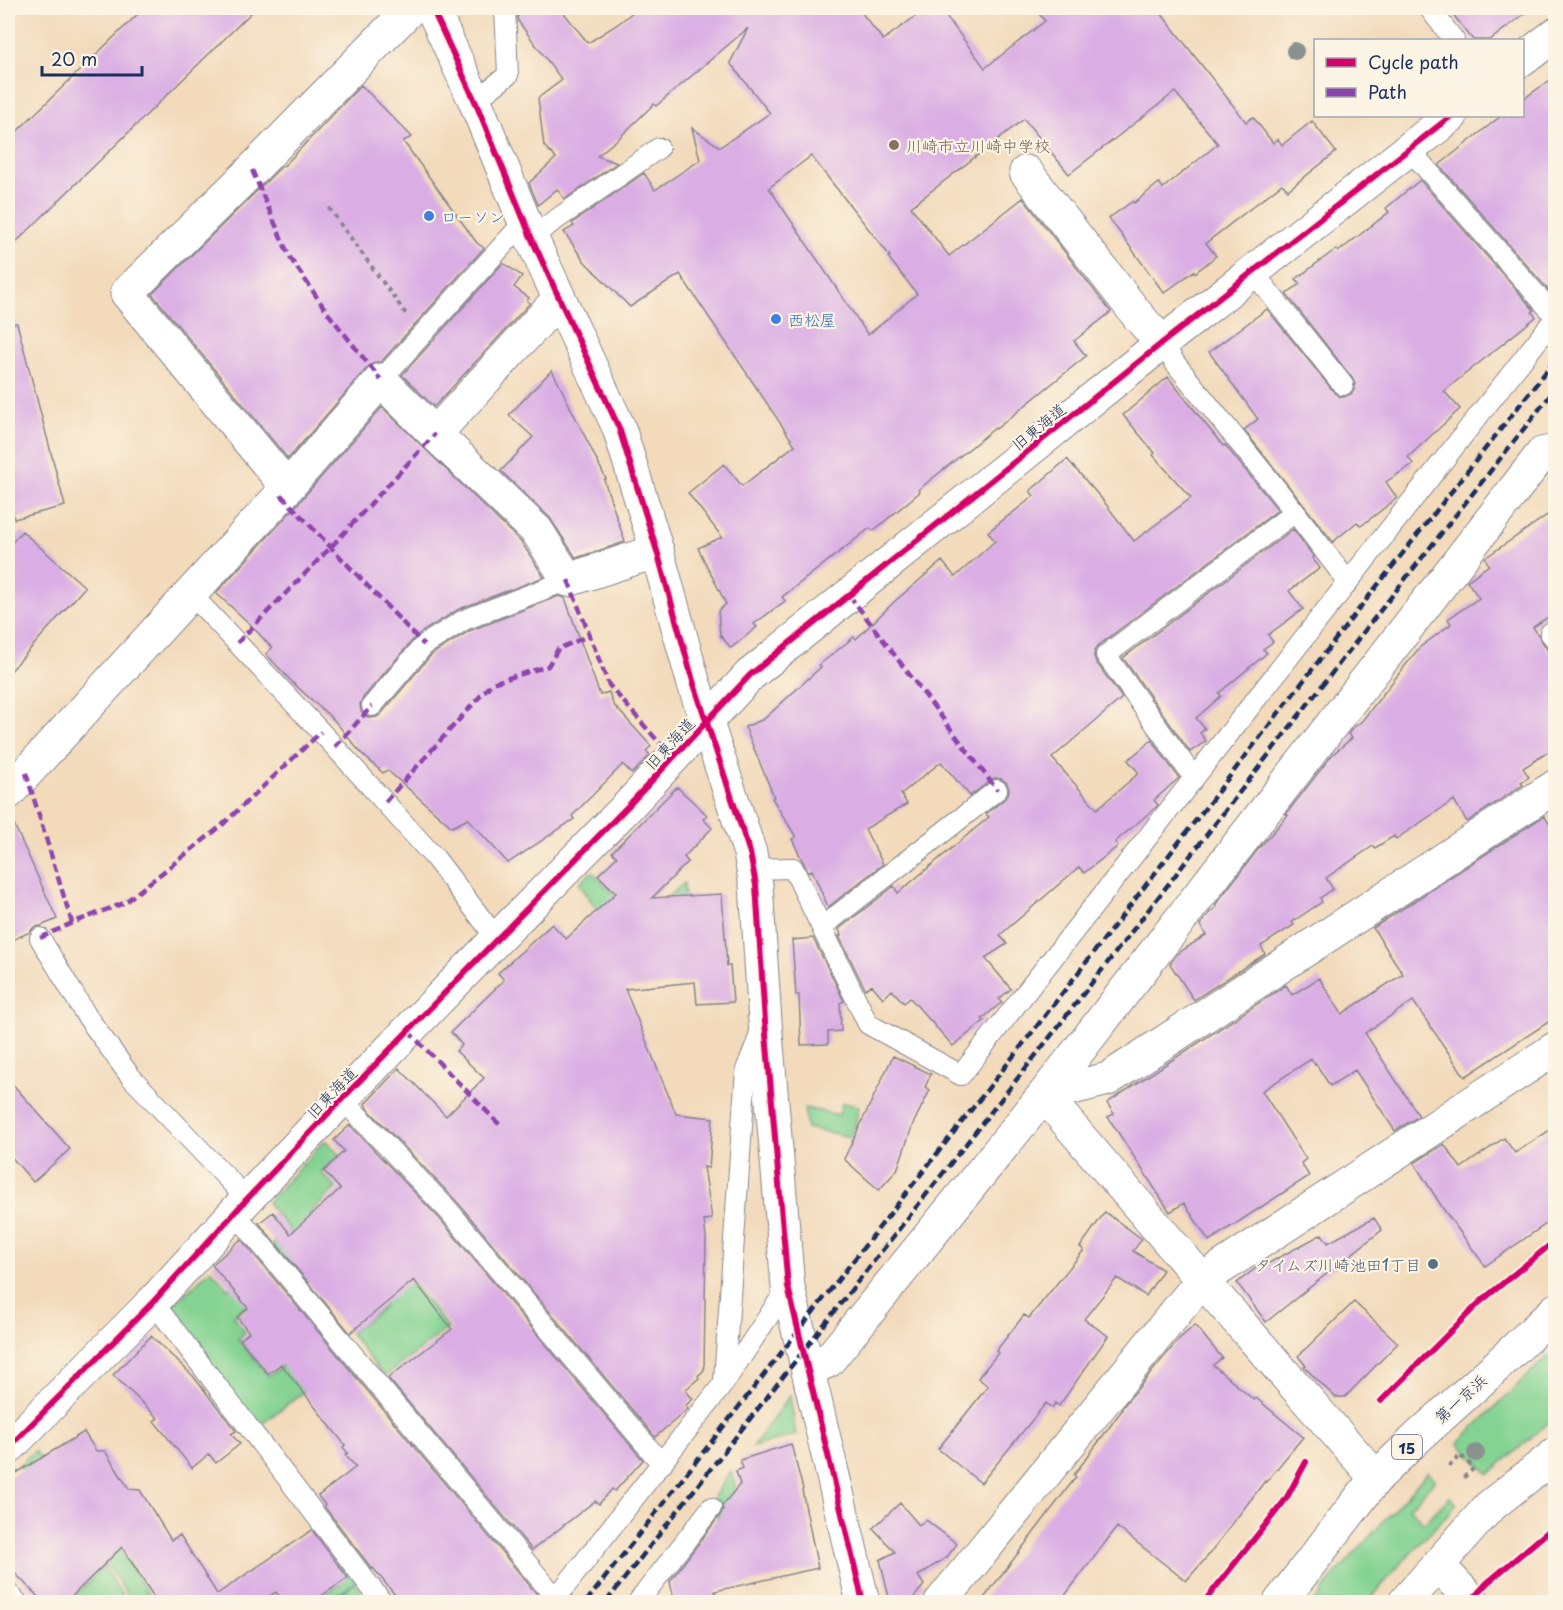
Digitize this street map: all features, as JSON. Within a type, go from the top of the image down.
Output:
[{"type":"main road","points":[[287,487],[127,293],[411,8]]},
{"type":"main road","points":[[432,8],[475,101],[528,230],[619,428],[706,724],[750,853],[754,869],[759,921],[765,1022],[788,1287],[863,1602]]},
{"type":"main road","points":[[1524,58],[1556,34]]},
{"type":"main road","name":"旧東海道","points":[[8,1446],[153,1302],[342,1099],[628,806],[750,675],[1162,343],[1450,117]]},
{"type":"main road","points":[[1026,172],[1139,317],[1162,343]]},
{"type":"main road","points":[[435,434],[559,299]]},
{"type":"main road","points":[[8,793],[287,487],[381,380],[537,531],[568,580],[657,551]]},
{"type":"main road","points":[[808,1370],[828,1361],[1044,1095],[1542,454],[1556,451]]},
{"type":"main road","points":[[1044,1095],[1108,1079],[1556,786]]},
{"type":"main road","points":[[941,1602],[1202,1280],[1556,1048]]},
{"type":"main road","points":[[1044,1095],[1376,1478]]},
{"type":"main road","name":"第一京浜","points":[[1280,1602],[1376,1478],[1556,1310]]},
{"type":"main road","points":[[1405,1602],[1489,1508],[1556,1454]]},
{"type":"main road","points":[[1438,1565],[1473,1602]]},
{"type":"lane","points":[[475,101],[508,75],[506,8]]},
{"type":"lane","points":[[1429,8],[1453,39]]},
{"type":"lane","points":[[381,380],[421,336],[528,230],[659,148]]},
{"type":"lane","points":[[754,869],[793,868],[868,1024],[961,1075],[1556,317],[1409,149]]},
{"type":"lane","points":[[1253,272],[1343,385]]},
{"type":"lane","points":[[1162,343],[1175,363],[1295,512],[1348,582]]},
{"type":"lane","points":[[1194,778],[1106,655],[1295,512]]},
{"type":"lane","points":[[372,706],[424,645],[464,620],[568,580]]},
{"type":"lane","points":[[190,593],[335,747],[435,858],[497,939]]},
{"type":"lane","points":[[822,927],[997,790]]},
{"type":"lane","points":[[40,938],[86,1016],[130,1076],[241,1206],[555,1600],[724,1383],[788,1287]]},
{"type":"lane","points":[[724,1383],[746,1070],[765,1022]]},
{"type":"lane","points":[[342,1099],[448,1211],[662,1464]]},
{"type":"lane","points":[[153,1302],[382,1602]]},
{"type":"lane","points":[[638,1602],[711,1508]]},
{"type":"lane","points":[[8,1593],[17,1602]]},
{"type":"path","points":[[329,208],[421,336]]},
{"type":"path","points":[[1449,1467],[1460,1455],[1474,1468],[1461,1480]]},
{"type":"green space","points":[[592,872],[615,894],[646,916],[684,883],[687,929],[616,939],[579,883]]},
{"type":"green space","points":[[842,1103],[859,1106],[852,1137],[807,1128],[804,1108],[839,1115]]},
{"type":"green space","points":[[325,1140],[340,1154],[321,1172],[336,1188],[310,1213],[316,1221],[328,1261],[304,1283],[272,1245],[289,1229],[267,1203]]},
{"type":"green space","points":[[396,1262],[448,1328],[384,1377],[350,1333],[385,1306],[368,1282]]},
{"type":"green space","points":[[211,1269],[228,1289],[239,1280],[254,1301],[234,1316],[245,1332],[238,1339],[269,1376],[304,1348],[310,1353],[326,1340],[334,1350],[325,1358],[333,1369],[258,1427],[169,1309]]},
{"type":"green space","points":[[1555,1351],[1555,1417],[1489,1474],[1458,1443]]},
{"type":"green space","points":[[790,1395],[796,1435],[753,1447]]},
{"type":"green space","points":[[35,1451],[50,1475],[104,1523],[153,1602],[132,1602],[109,1567],[62,1519],[66,1514],[19,1465]]},
{"type":"green space","points":[[731,1471],[737,1492],[721,1538],[714,1497]]},
{"type":"green space","points":[[1428,1472],[1435,1480],[1409,1508],[1424,1523],[1450,1497],[1457,1504],[1368,1602],[1314,1602],[1334,1576]]},
{"type":"green space","points":[[326,1538],[356,1581],[328,1602],[313,1602],[340,1584],[330,1570],[321,1542]]},
{"type":"green space","points":[[104,1566],[126,1602],[69,1602]]},
{"type":"green space","points":[[355,1583],[367,1602],[332,1602]]},
{"type":"building","points":[[144,8],[256,8],[8,250],[8,140]]},
{"type":"building","points":[[530,8],[560,8],[588,43],[638,8],[858,8],[883,40],[927,8],[940,8],[985,68],[1045,21],[1034,8],[1157,8],[1246,122],[1253,117],[1273,143],[1278,139],[1282,145],[1312,121],[1336,152],[1288,190],[1282,184],[1206,243],[1216,256],[1164,293],[1109,218],[1133,201],[1134,203],[1159,183],[1163,188],[1218,144],[1175,92],[1069,174],[1024,119],[911,207],[949,256],[1023,198],[1111,312],[1074,341],[1086,356],[918,490],[920,492],[873,531],[870,528],[782,597],[785,601],[754,624],[757,627],[731,648],[720,635],[718,611],[726,604],[698,548],[722,537],[688,493],[724,464],[742,486],[795,445],[680,274],[630,307],[584,261],[564,232],[574,226],[572,223],[644,173],[655,190],[700,160],[692,128],[720,147],[770,113],[730,63],[748,28],[656,106],[654,104],[597,156],[617,163],[565,199],[557,189],[538,205],[529,183],[556,158],[544,146],[538,98],[562,80],[517,17]],"holes":[[[811,156],[890,256],[888,257],[917,294],[868,335],[769,188]]]},
{"type":"building","points":[[1448,8],[1532,8],[1491,39],[1472,39]]},
{"type":"building","points":[[1556,76],[1556,291],[1552,294],[1439,165],[1500,117],[1524,117],[1524,99]]},
{"type":"building","points":[[361,85],[412,137],[403,141],[477,243],[484,248],[381,362],[375,362],[367,368],[288,459],[152,294],[285,165]]},
{"type":"building","points":[[1420,180],[1534,310],[1532,312],[1536,317],[1444,391],[1460,409],[1408,457],[1413,464],[1386,482],[1397,498],[1361,526],[1357,522],[1333,542],[1244,430],[1258,419],[1209,352],[1267,309],[1334,392],[1344,397],[1351,394],[1355,384],[1352,378],[1286,294],[1300,284],[1296,279],[1336,249],[1338,252],[1389,212],[1386,208]]},
{"type":"building","points":[[503,263],[522,276],[514,287],[529,298],[527,301],[530,303],[434,407],[402,375]]},
{"type":"building","points":[[17,323],[65,506],[14,519],[8,494],[8,325]]},
{"type":"building","points":[[552,370],[606,479],[604,480],[625,542],[576,558],[550,518],[501,471],[533,437],[509,415]]},
{"type":"building","points":[[1168,377],[1278,510],[1095,650],[1096,662],[1122,698],[1052,758],[1097,809],[1139,773],[1128,760],[1152,740],[1179,778],[1154,800],[1158,805],[1115,842],[1118,846],[1084,873],[1079,867],[1000,935],[1007,944],[985,958],[1011,989],[999,999],[1002,1002],[982,1019],[984,1021],[953,1046],[910,998],[904,1003],[892,990],[883,998],[872,985],[865,989],[839,936],[841,936],[839,929],[894,886],[898,893],[989,817],[986,814],[1008,795],[1007,783],[995,778],[970,796],[941,762],[901,794],[907,804],[865,829],[883,864],[828,907],[812,870],[808,872],[792,839],[796,837],[772,798],[774,797],[745,727],[764,719],[821,667],[819,665],[854,637],[856,639],[895,601],[942,561],[955,577],[995,541],[988,532],[1034,496],[1030,491],[1067,459],[1134,541],[1191,498],[1153,455],[1155,453],[1123,415]]},
{"type":"building","points":[[382,407],[522,543],[544,577],[459,609],[417,635],[363,698],[360,704],[364,715],[370,718],[381,714],[432,654],[469,631],[559,596],[565,598],[600,695],[609,692],[613,704],[651,746],[646,751],[650,755],[632,774],[623,764],[572,816],[574,819],[508,863],[468,819],[452,827],[387,770],[383,773],[361,753],[334,720],[293,683],[266,654],[272,648],[216,593]]},
{"type":"building","points":[[1556,509],[1556,612],[1533,627],[1556,663],[1556,747],[1523,768],[1529,777],[1521,782],[1523,785],[1467,822],[1454,800],[1396,839],[1394,836],[1375,848],[1373,846],[1326,878],[1333,889],[1320,898],[1322,902],[1292,922],[1294,925],[1261,946],[1265,954],[1194,1000],[1170,964],[1177,954],[1206,935],[1200,925],[1217,907],[1215,905],[1288,815],[1286,814],[1332,755],[1352,738],[1348,734],[1362,721],[1419,648],[1451,624],[1448,619],[1479,598],[1467,581],[1489,565],[1485,558]]},
{"type":"building","points":[[1293,529],[1320,568],[1289,591],[1303,609],[1268,635],[1273,642],[1263,649],[1267,653],[1219,693],[1221,696],[1196,718],[1205,729],[1200,733],[1206,741],[1190,752],[1123,658]]},
{"type":"building","points":[[22,531],[85,587],[8,674],[8,547]]},
{"type":"building","points":[[677,787],[707,815],[703,819],[712,828],[684,857],[688,862],[652,898],[722,894],[727,966],[730,966],[733,1002],[697,1004],[695,982],[625,989],[676,1114],[713,1118],[709,1168],[704,1167],[712,1219],[704,1220],[706,1237],[704,1370],[698,1376],[699,1378],[685,1390],[693,1399],[685,1406],[688,1409],[655,1437],[458,1203],[365,1104],[399,1068],[446,1116],[484,1078],[456,1051],[462,1045],[451,1032],[504,980],[498,973],[552,924],[566,939],[616,893],[598,875],[617,857],[612,852]]},
{"type":"building","points":[[8,811],[57,919],[34,927],[30,932],[8,942]]},
{"type":"building","points":[[1544,816],[1556,833],[1556,1017],[1465,1077],[1413,1001],[1365,1033],[1419,1116],[1395,1131],[1355,1070],[1330,1086],[1311,1059],[1262,1091],[1306,1159],[1301,1163],[1309,1176],[1209,1241],[1184,1203],[1170,1212],[1108,1117],[1114,1114],[1107,1103],[1286,985],[1292,995],[1319,978],[1342,1014],[1403,974],[1373,928]]},
{"type":"building","points":[[813,938],[844,1001],[840,1003],[841,1031],[828,1032],[828,1044],[801,1045],[799,995],[796,995],[792,940]]},
{"type":"building","points":[[893,1056],[931,1074],[925,1087],[930,1090],[913,1124],[897,1170],[879,1190],[844,1159]]},
{"type":"building","points":[[8,1079],[70,1149],[33,1182],[8,1153]]},
{"type":"building","points":[[350,1125],[440,1219],[643,1460],[615,1491],[612,1489],[599,1504],[595,1501],[532,1550],[388,1378],[452,1329],[414,1280],[350,1333],[259,1223],[273,1212],[290,1234],[340,1189],[324,1171],[344,1151],[334,1140]]},
{"type":"building","points":[[1556,1126],[1556,1217],[1485,1266],[1444,1210],[1414,1163],[1444,1144],[1461,1168],[1504,1138],[1515,1153]]},
{"type":"building","points":[[1105,1212],[1142,1239],[1133,1251],[1163,1270],[1146,1296],[1117,1278],[1084,1319],[1108,1336],[1059,1406],[1055,1403],[1052,1408],[1046,1403],[981,1483],[938,1449],[988,1386],[978,1378],[998,1353],[996,1351],[1024,1315],[1029,1318],[1084,1250],[1080,1247]]},
{"type":"building","points":[[1374,1218],[1382,1230],[1266,1322],[1237,1283],[1266,1260],[1269,1263],[1322,1234],[1328,1243]]},
{"type":"building","points":[[241,1239],[541,1599],[541,1602],[401,1602],[372,1569],[318,1496],[356,1467],[345,1455],[348,1453],[343,1447],[345,1445],[281,1364],[268,1374],[240,1340],[249,1332],[237,1317],[248,1308],[212,1265]]},
{"type":"building","points":[[1354,1302],[1398,1343],[1345,1397],[1335,1397],[1304,1367],[1306,1366],[1298,1356]]},
{"type":"building","points":[[1195,1325],[1222,1358],[1213,1365],[1303,1437],[1186,1581],[1117,1527],[1060,1602],[981,1602],[1076,1477],[1074,1475],[1121,1409],[1179,1339]]},
{"type":"building","points":[[151,1336],[193,1376],[236,1431],[231,1434],[240,1444],[216,1463],[209,1454],[192,1468],[154,1421],[158,1418],[113,1375]]},
{"type":"building","points":[[84,1432],[96,1451],[105,1451],[129,1489],[140,1490],[171,1540],[180,1535],[217,1594],[312,1530],[348,1578],[312,1602],[284,1602],[276,1592],[260,1602],[157,1602],[122,1547],[66,1602],[43,1602],[8,1566],[8,1478]]},
{"type":"building","points":[[791,1444],[803,1489],[818,1568],[715,1591],[717,1602],[674,1602],[670,1581],[720,1515],[723,1510],[722,1506],[740,1484],[736,1471],[743,1468],[740,1460]]},
{"type":"building","points":[[900,1503],[919,1525],[926,1520],[957,1544],[947,1557],[918,1576],[924,1585],[910,1602],[890,1602],[880,1560],[895,1552],[873,1528]]},
{"type":"railway","points":[[586,1602],[1556,359]]},
{"type":"railway","points":[[606,1602],[1556,388]]},
{"type":"marked path","points":[[252,170],[289,256],[327,312],[381,380]]},
{"type":"marked path","points":[[237,643],[330,548],[435,434]]},
{"type":"marked path","points":[[281,495],[424,645]]},
{"type":"marked path","points":[[568,580],[609,685],[663,747]]},
{"type":"marked path","points":[[849,595],[997,790]]},
{"type":"marked path","points":[[385,802],[492,683],[548,666],[558,649],[590,635]]},
{"type":"marked path","points":[[335,747],[372,706]]},
{"type":"marked path","points":[[40,938],[124,903],[220,827],[321,732]]},
{"type":"marked path","points":[[26,773],[72,923]]},
{"type":"marked path","points":[[408,1031],[501,1126]]},
{"type":"cycle path","points":[[432,8],[475,101],[531,237],[619,428],[657,551],[693,681],[750,853],[756,885],[765,1022],[788,1287],[863,1602]]},
{"type":"cycle path","points":[[8,1448],[153,1302],[342,1099],[628,806],[750,675],[1162,343],[1450,117]]},
{"type":"cycle path","points":[[1381,1401],[1480,1302],[1556,1240]]},
{"type":"cycle path","points":[[1204,1602],[1286,1499],[1306,1462]]},
{"type":"cycle path","points":[[1470,1602],[1487,1583],[1556,1525]]},
{"type":"place","name":"川崎市立川崎中学校","points":[[894,145]]},
{"type":"place","name":"ローソン","points":[[429,216]]},
{"type":"place","name":"西松屋","points":[[776,319]]},
{"type":"place","name":"タイムズ川崎池田1丁目","points":[[1433,1264]]}]
